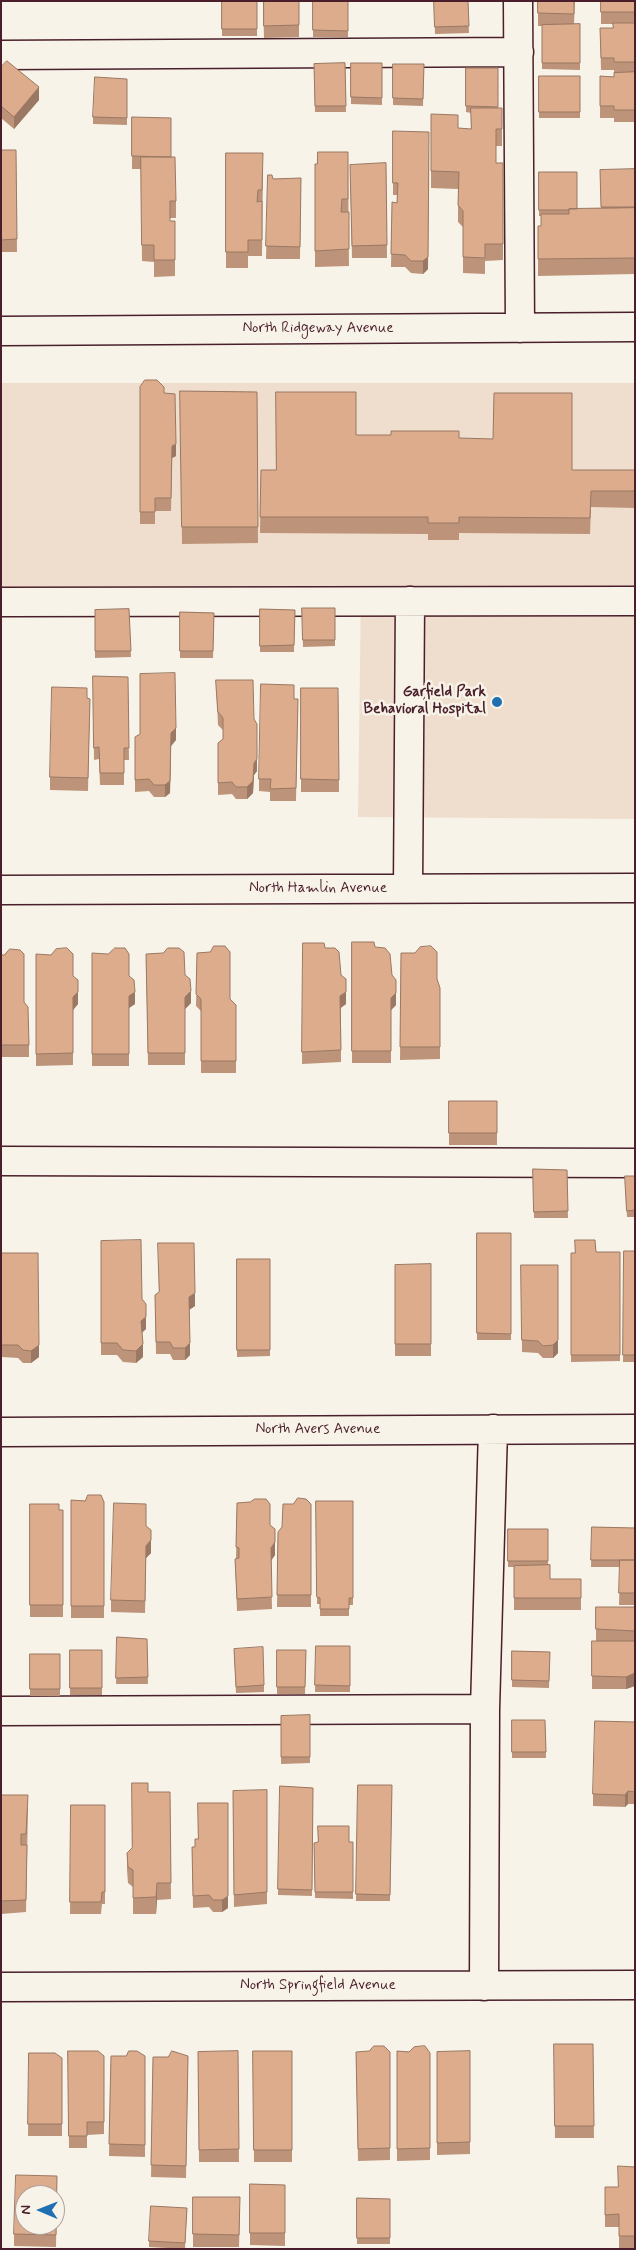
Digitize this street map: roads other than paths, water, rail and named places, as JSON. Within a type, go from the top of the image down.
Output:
[{"type":"street","points":[[518,1],[520,328]]},
{"type":"street","points":[[1,55],[519,52]]},
{"type":"street","name":"North Ridgeway Avenue","points":[[1,331],[635,327]]},
{"type":"street","points":[[1,602],[635,601]]},
{"type":"street","points":[[408,888],[410,602]]},
{"type":"street","name":"North Hamlin Avenue","points":[[1,890],[635,888]]},
{"type":"street","points":[[1,1161],[635,1163]]},
{"type":"street","points":[[484,1986],[486,1709],[493,1429]]},
{"type":"street","name":"North Avers Avenue","points":[[1,1432],[635,1429]]},
{"type":"street","points":[[1,1711],[486,1709]]},
{"type":"street","name":"North Springfield Avenue","points":[[1,1987],[635,1985]]},
{"type":"place","name":"Garfield Park Behavioral Hospital","points":[[497,702]]}]
